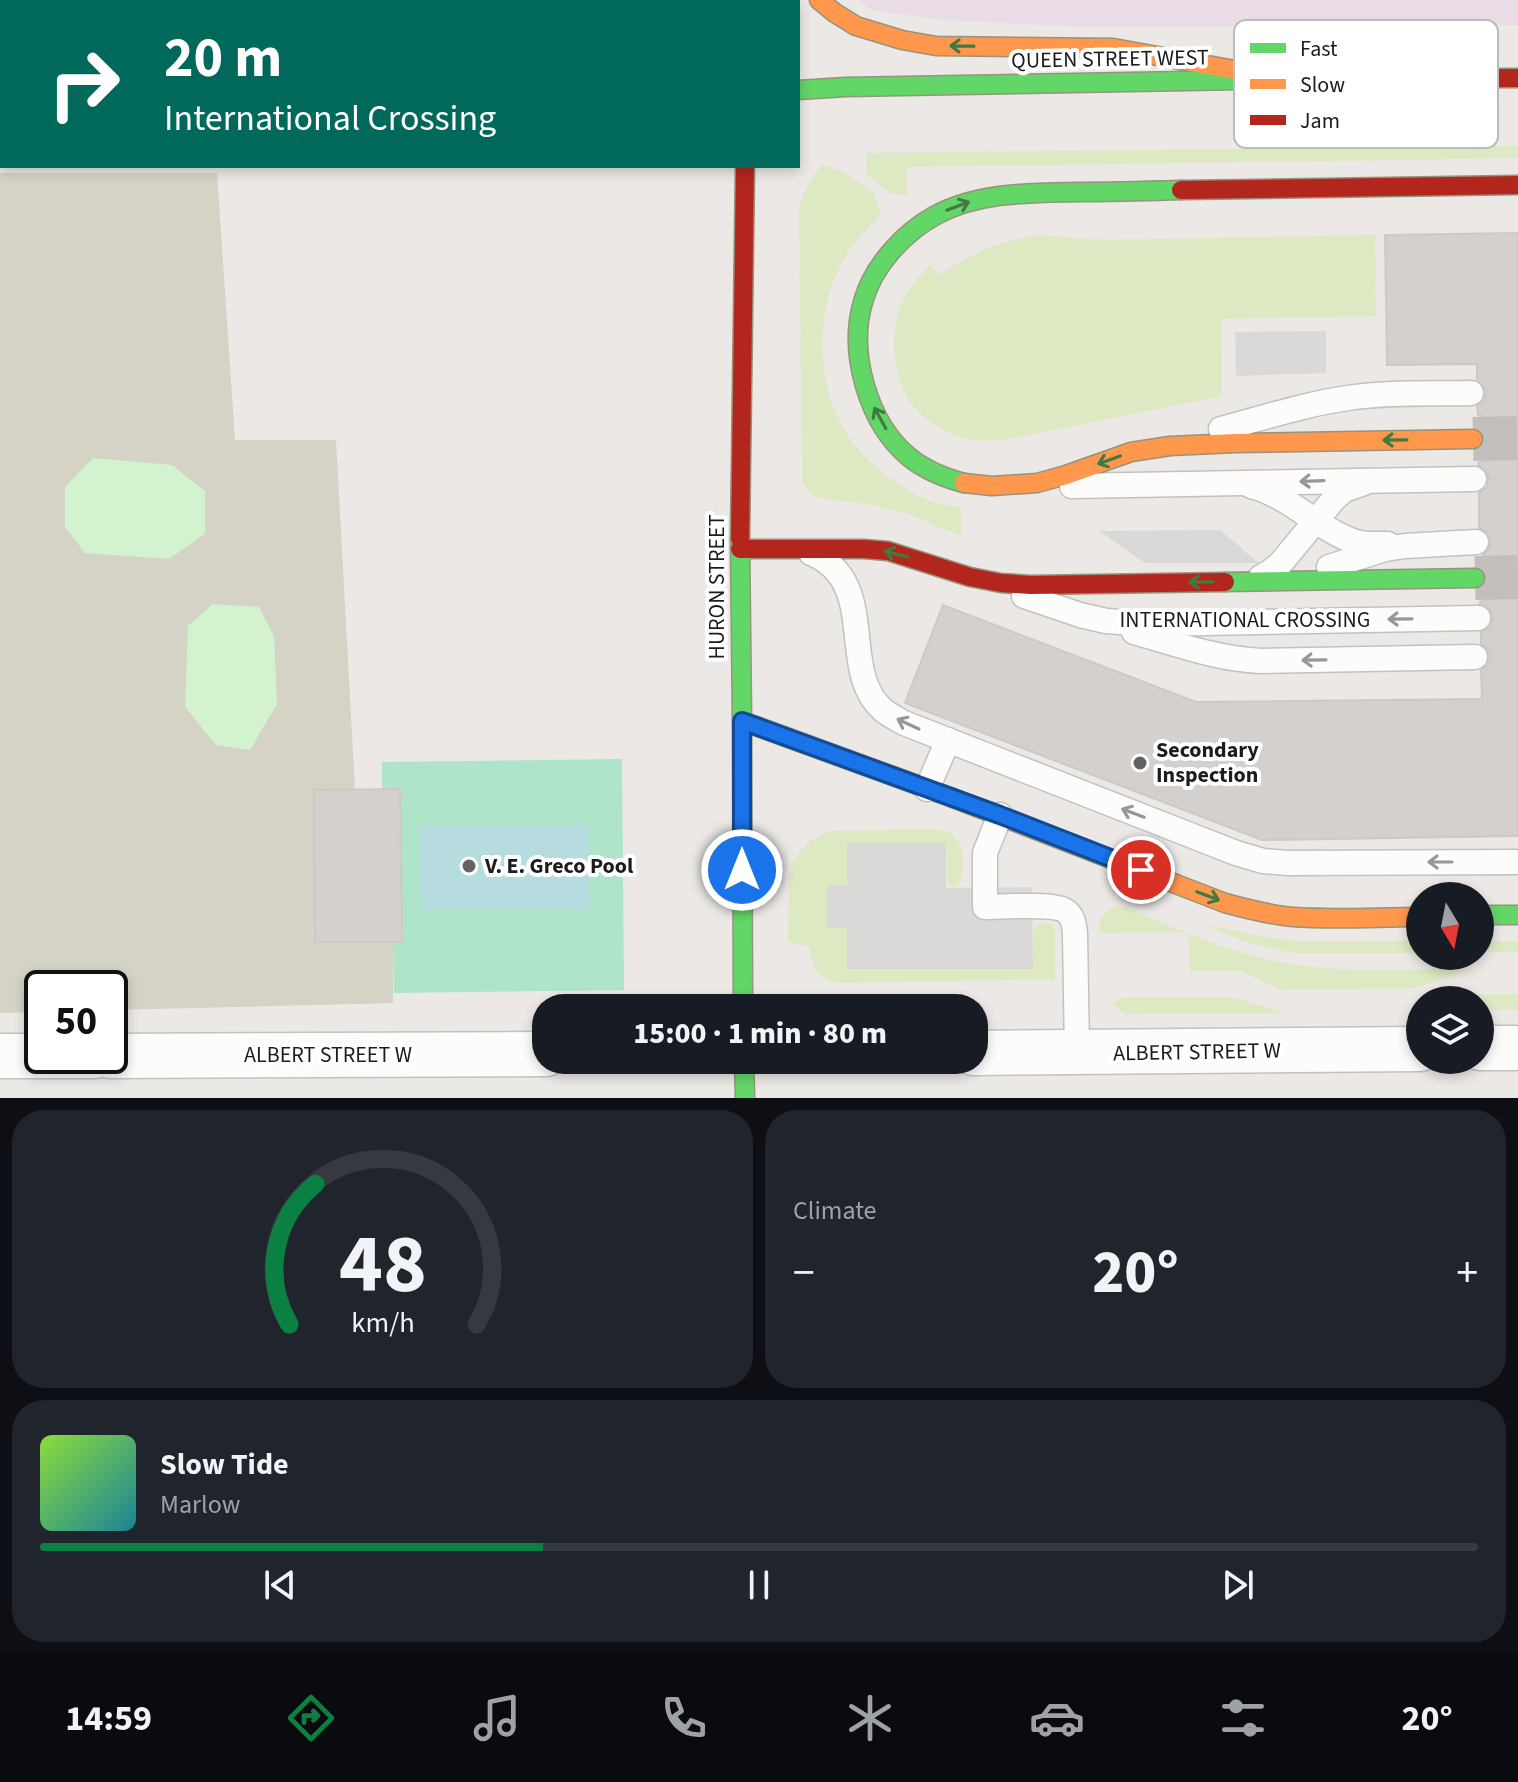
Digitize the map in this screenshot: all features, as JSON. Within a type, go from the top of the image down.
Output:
[{"type":"main road","points":[[819,0],[856,26],[902,40],[936,46],[1113,48],[1234,69]]},
{"type":"main road","name":"QUEEN STREET WEST","points":[[1498,78],[1518,78]]},
{"type":"main road","name":"QUEEN STREET WEST","points":[[800,90],[1234,80]]},
{"type":"main road","name":"HURON STREET","points":[[743,994],[740,549],[745,168]]},
{"type":"main road","points":[[1473,439],[1203,444],[1149,448],[1047,481],[1007,488],[975,485],[940,474],[910,458],[890,437],[875,411],[863,376],[859,343],[861,309],[871,281],[887,256],[910,232],[957,206],[985,197],[1021,193],[1518,185]]},
{"type":"main road","name":"INTERNATIONAL CROSSING","points":[[740,549],[888,551],[970,577],[1031,585],[1475,578]]},
{"type":"main road","points":[[742,721],[1000,815],[1225,903],[1292,917],[1406,917]]},
{"type":"main road","points":[[1494,915],[1518,915]]},
{"type":"main road","points":[[744,1074],[745,1098]]},
{"type":"street","points":[[1494,1048],[1518,1048]]},
{"type":"street","name":"ALBERT STREET W","points":[[988,1053],[1406,1049]]},
{"type":"street","name":"ALBERT STREET W","points":[[128,1056],[532,1054]]},
{"type":"street","points":[[0,1056],[24,1056]]},
{"type":"lane","points":[[1149,448],[1347,398],[1471,393]]},
{"type":"lane","points":[[1254,581],[1280,564],[1344,490],[1378,479]]},
{"type":"lane","points":[[1007,488],[1474,479]]},
{"type":"lane","points":[[1238,484],[1272,494],[1358,543],[1476,542]]},
{"type":"lane","points":[[1254,581],[1315,572],[1385,549],[1426,544]]},
{"type":"lane","points":[[801,548],[818,555],[844,581],[856,619],[862,672],[870,691],[881,709],[904,723],[1263,861],[1518,862]]},
{"type":"lane","name":"INTERNATIONAL CROSSING","points":[[970,577],[1106,621],[1148,624],[1478,618]]},
{"type":"lane","points":[[1080,615],[1237,660],[1475,657]]},
{"type":"lane","points":[[927,789],[948,740]]},
{"type":"lane","points":[[1000,815],[985,853],[985,907],[1051,907],[1063,910],[1072,919],[1075,933],[1077,1053]]},
{"type":"shaded area","points":[[858,0],[1518,0],[1518,25],[1498,25],[1498,20],[1234,20],[1234,26],[1086,27],[944,20],[871,10]]},
{"type":"shaded area","points":[[0,173],[217,173],[235,440],[336,440],[355,790],[315,942],[393,942],[393,1003],[128,1010],[128,970],[24,970],[24,1012],[0,1013]]},
{"type":"shaded area","points":[[1326,331],[1326,373],[1236,376],[1235,332]]},
{"type":"shaded area","points":[[1220,530],[1259,563],[1145,563],[1099,531]]},
{"type":"shaded area","points":[[847,843],[946,843],[946,888],[1032,887],[1033,969],[847,969],[847,928],[827,928],[827,885],[847,885]]},
{"type":"green space","points":[[1518,146],[1518,158],[907,167],[906,196],[890,193],[866,173],[867,153]]},
{"type":"green space","points":[[823,164],[845,173],[874,194],[881,215],[849,251],[835,277],[828,299],[822,345],[828,391],[836,413],[853,444],[886,476],[925,499],[961,507],[961,536],[908,514],[812,495],[802,482],[799,208],[808,185]]},
{"type":"green space","points":[[1036,235],[1103,240],[1375,235],[1376,316],[1221,319],[1222,396],[1003,440],[972,440],[953,434],[934,424],[906,396],[896,363],[894,339],[901,305],[910,288],[930,265],[939,275],[985,250]]},
{"type":"green space","points":[[93,458],[172,465],[205,491],[205,534],[169,559],[85,553],[65,527],[65,487]]},
{"type":"green space","points":[[213,604],[259,607],[274,636],[277,704],[250,750],[216,745],[185,707],[188,626]]},
{"type":"green space","name":"V. E. Greco Pool","points":[[622,759],[624,990],[394,993],[393,942],[315,942],[314,790],[382,789],[382,762]]},
{"type":"green space","points":[[935,829],[954,836],[961,849],[963,865],[958,886],[952,887],[948,883],[946,843],[847,885],[828,885],[828,928],[847,928],[1033,968],[1033,928],[1046,924],[1054,928],[1055,933],[1055,979],[841,983],[821,976],[810,948],[788,941],[789,876],[801,850],[811,840],[830,831]]},
{"type":"green space","points":[[1117,906],[1185,932],[1099,933],[1103,916]]},
{"type":"green space","points":[[1204,924],[1299,941],[1406,941],[1406,953],[1292,953],[1243,941]]},
{"type":"green space","points":[[1188,933],[1239,952],[1302,966],[1465,970],[1421,986],[1406,988],[1281,990],[1242,971],[1190,971]]},
{"type":"green space","points":[[1494,941],[1518,941],[1518,952],[1494,952]]},
{"type":"green space","points":[[1494,994],[1518,994],[1518,1010],[1494,1010]]},
{"type":"green space","points":[[1232,997],[1283,1013],[1124,1014],[1112,1003],[1119,998]]},
{"type":"water","points":[[420,826],[588,826],[590,910],[421,909]]},
{"type":"building","points":[[1518,233],[1518,836],[1262,840],[905,703],[943,605],[1196,702],[1482,699],[1481,670],[1488,665],[1490,656],[1481,643],[1481,632],[1491,626],[1493,617],[1480,602],[1496,591],[1500,577],[1496,565],[1483,555],[1489,549],[1491,540],[1488,533],[1479,528],[1479,493],[1487,487],[1489,478],[1478,463],[1494,452],[1498,438],[1494,426],[1478,415],[1477,406],[1484,401],[1486,392],[1477,379],[1477,364],[1387,365],[1385,235]]},
{"type":"building","points":[[400,789],[402,942],[315,942],[314,790]]},
{"type":"tunnel","points":[[1473,439],[1518,438]]},
{"type":"tunnel","points":[[1475,578],[1518,577]]},
{"type":"traffic: fast","points":[[800,90],[1234,80]]},
{"type":"traffic: fast","points":[[964,483],[935,473],[909,457],[882,426],[872,406],[860,364],[859,322],[868,289],[882,263],[901,241],[924,222],[952,207],[970,202],[1023,194],[1181,190]]},
{"type":"traffic: fast","points":[[740,539],[742,721],[953,798]]},
{"type":"traffic: fast","points":[[1225,582],[1475,578]]},
{"type":"traffic: fast","points":[[742,721],[743,994]]},
{"type":"traffic: fast","points":[[1494,915],[1518,915]]},
{"type":"traffic: fast","points":[[744,1074],[745,1098]]},
{"type":"traffic: slow","points":[[819,0],[856,26],[902,40],[936,46],[1113,48],[1234,70]]},
{"type":"traffic: slow","points":[[964,483],[992,486],[1037,483],[1131,452],[1170,446],[1473,439]]},
{"type":"traffic: slow","points":[[953,798],[1225,903],[1276,915],[1309,918],[1406,917]]},
{"type":"traffic: jam","points":[[1498,78],[1518,78]]},
{"type":"traffic: jam","points":[[740,539],[745,168]]},
{"type":"traffic: jam","points":[[1181,190],[1518,185]]},
{"type":"traffic: jam","points":[[740,549],[888,551],[970,577],[1001,583],[1225,582]]},
{"type":"place","name":"Secondary Inspection","points":[[1140,763]]},
{"type":"place","name":"V. E. Greco Pool","points":[[469,866]]},
{"type":"route","points":[[742,870],[742,721],[1141,870]]}]
